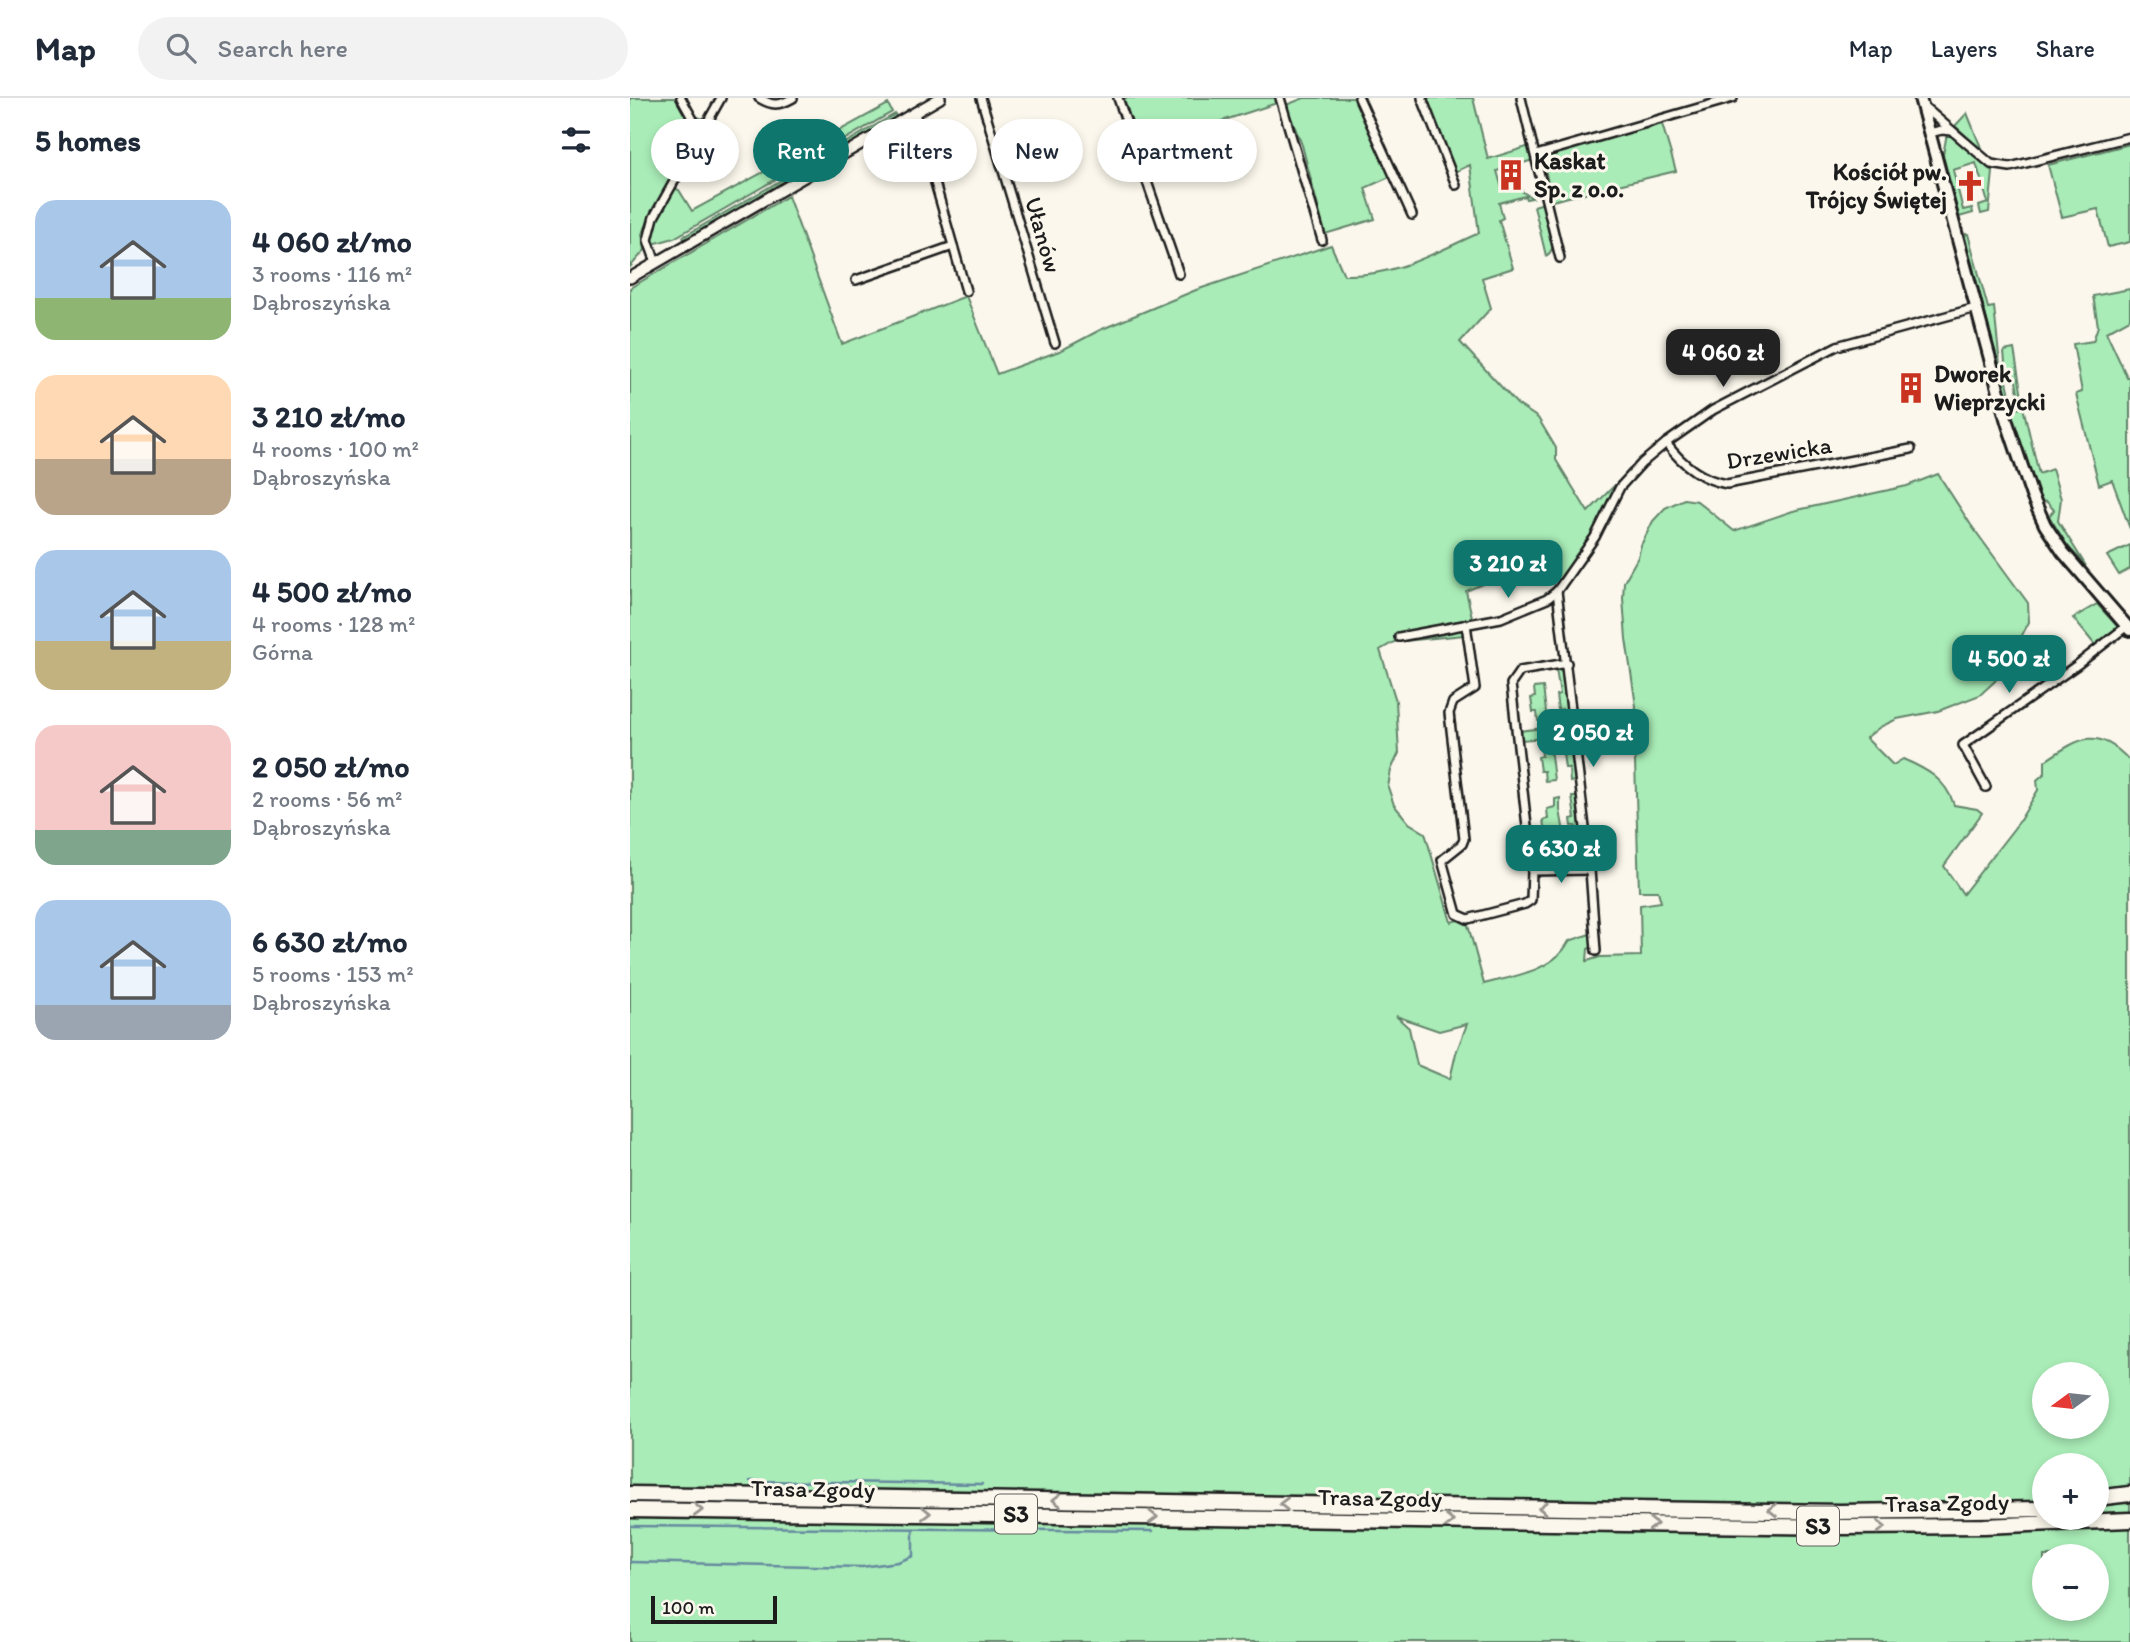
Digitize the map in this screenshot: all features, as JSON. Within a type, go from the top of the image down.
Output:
[{"type":"highway","name":"Trasa Zgody","points":[[630,1494],[1840,1512],[2032,1509]]},
{"type":"highway","points":[[2109,1496],[2130,1494]]},
{"type":"highway","points":[[1988,1510],[2032,1504]]},
{"type":"highway","points":[[2109,1505],[2130,1504]]},
{"type":"highway","name":"Trasa Zgody","points":[[630,1510],[1844,1527],[2130,1520]]},
{"type":"main road","points":[[1921,102],[2015,448],[2038,510],[2063,552],[2128,628]]},
{"type":"street","points":[[681,98],[693,119]]},
{"type":"street","points":[[709,119],[721,98]]},
{"type":"street","points":[[759,98],[773,105],[781,105],[793,98]]},
{"type":"street","points":[[630,278],[940,98]]},
{"type":"street","name":"Ułanów","points":[[981,98],[1055,343]]},
{"type":"street","points":[[1118,98],[1179,274]]},
{"type":"street","points":[[1280,98],[1322,240]]},
{"type":"street","points":[[1359,98],[1412,215]]},
{"type":"street","points":[[1422,98],[1456,185]]},
{"type":"street","points":[[1521,98],[1560,258]]},
{"type":"street","points":[[1688,98],[1691,109]]},
{"type":"street","points":[[1536,155],[1733,98]]},
{"type":"street","points":[[1921,102],[1991,164],[2005,167],[2130,136]]},
{"type":"street","points":[[915,113],[966,291]]},
{"type":"street","points":[[1929,133],[1942,130],[1954,132]]},
{"type":"street","points":[[656,263],[648,243],[650,229],[674,182]]},
{"type":"street","points":[[856,280],[953,246]]},
{"type":"street","points":[[1399,637],[1501,618],[1557,591],[1595,537],[1620,487],[1666,443],[1713,411],[1837,346],[1976,308]]},
{"type":"street","name":"Drzewicka","points":[[1666,443],[1675,455],[1709,480],[1727,484],[1911,449]]},
{"type":"street","points":[[1557,591],[1597,951]]},
{"type":"street","points":[[1466,624],[1475,688],[1453,702],[1449,713],[1464,839],[1462,844],[1442,860],[1457,914],[1468,919],[1531,900],[1532,871],[1511,684],[1520,671],[1567,663]]},
{"type":"street","points":[[1986,787],[1963,744],[2128,628]]},
{"type":"street","points":[[1532,871],[1590,870]]},
{"type":"green space","points":[[630,98],[685,98],[693,115],[703,119],[651,119],[651,182],[670,182],[642,234],[645,250],[630,267]]},
{"type":"green space","points":[[1124,98],[1276,98],[1277,103],[1228,119],[1130,119]]},
{"type":"green space","points":[[1304,98],[1357,98],[1392,176],[1365,188],[1375,219],[1325,234],[1302,145],[1286,105]]},
{"type":"green space","points":[[1426,98],[1473,98],[1488,159],[1530,146],[1533,160],[1497,171],[1502,188],[1517,184],[1532,198],[1526,199],[1525,196],[1499,203],[1503,218],[1499,220],[1513,268],[1482,278],[1491,308],[1460,342],[1517,404],[1538,418],[1556,448],[1556,460],[1588,512],[1621,479],[1585,546],[1559,580],[1536,561],[1466,591],[1472,617],[1464,635],[1394,642],[1380,650],[1396,701],[1399,753],[1391,770],[1388,787],[1394,805],[1409,823],[1425,833],[1451,922],[1458,920],[1468,925],[1484,984],[1543,966],[1554,959],[1569,941],[1593,933],[1593,947],[1588,949],[1587,961],[1600,957],[1641,956],[1640,905],[1661,902],[1658,891],[1639,891],[1634,729],[1636,706],[1626,639],[1624,582],[1653,521],[1665,508],[1684,499],[1697,501],[1734,531],[1793,511],[1907,486],[1938,474],[1971,525],[2028,603],[2029,622],[1995,681],[1980,695],[1938,711],[1897,719],[1866,738],[1893,765],[1903,759],[1934,776],[1946,788],[1954,805],[1977,809],[1982,813],[1944,866],[1963,894],[2019,822],[2038,790],[2037,780],[2045,773],[2045,761],[2079,741],[2098,739],[2108,743],[2130,761],[2130,1642],[630,1642],[630,288],[788,196],[842,344],[966,296],[997,374],[1062,350],[1100,330],[1196,290],[1331,245],[1344,275],[1380,272],[1430,256],[1479,233],[1470,165],[1455,172]],"holes":[[[1396,1016],[1439,1031],[1467,1024],[1450,1079],[1417,1065],[1409,1028]]]},
{"type":"green space","points":[[888,104],[892,112],[880,119],[863,119],[863,129],[849,137],[849,125]]},
{"type":"green space","points":[[1967,113],[1982,150],[1955,126]]},
{"type":"green space","points":[[1662,124],[1676,171],[1552,201],[1543,160],[1546,155]]},
{"type":"green space","points":[[863,133],[863,136],[849,145],[849,141]]},
{"type":"green space","points":[[1947,133],[1993,172],[1989,212],[1981,214],[1979,206],[1988,203],[1976,163],[1953,170],[1963,210],[1972,208],[1973,213],[1959,217],[1943,155]]},
{"type":"green space","points":[[2130,144],[2130,242],[2108,247],[2098,209],[2062,217],[2048,165]]},
{"type":"green space","points":[[753,178],[753,182],[771,182],[674,238],[653,244],[654,226],[674,188],[679,190],[692,211]]},
{"type":"green space","points":[[778,182],[785,182],[685,241],[683,237]]},
{"type":"green space","points":[[1544,203],[1553,239],[1551,251],[1546,256],[1534,206]]},
{"type":"green space","points":[[1966,234],[1988,308],[1994,307],[2000,365],[2005,362],[2004,351],[2014,349],[2022,397],[2019,398],[2015,376],[2006,377],[2011,399],[2008,402],[1965,237]]},
{"type":"green space","points":[[2130,289],[2130,319],[2106,332],[2127,377],[2130,377],[2130,529],[2112,480],[2099,485],[2076,394],[2082,392],[2073,344],[2093,341],[2098,326],[2093,296]]},
{"type":"green space","points":[[2023,407],[2039,474],[2052,469],[2061,499],[2058,521],[2086,566],[2067,545],[2049,516],[2054,510],[2047,502],[2041,501],[2011,411]]},
{"type":"green space","points":[[2130,545],[2130,569],[2119,575],[2107,556]]},
{"type":"green space","points":[[2097,604],[2118,627],[2095,645],[2073,618]]},
{"type":"green space","points":[[1556,669],[1562,669],[1575,781],[1570,782],[1569,768],[1565,768],[1563,754],[1567,753],[1562,737],[1520,740],[1519,731],[1561,726],[1559,716],[1562,715],[1562,709],[1558,710],[1556,695],[1560,694]]},
{"type":"green space","points":[[1543,687],[1547,720],[1538,721],[1537,712],[1533,712],[1531,698],[1535,697],[1534,688]]},
{"type":"green space","points":[[1550,747],[1554,780],[1545,781],[1538,757],[1542,756],[1541,748]]},
{"type":"green space","points":[[1572,797],[1578,797],[1583,850],[1579,851],[1576,826],[1572,826],[1571,819],[1575,818]]},
{"type":"green space","points":[[1560,798],[1565,838],[1562,842],[1564,865],[1538,867],[1534,859],[1561,856],[1560,848],[1552,849],[1551,839],[1546,839],[1543,820],[1548,819],[1547,809],[1555,807],[1555,799]]},
{"type":"waterway","points":[[750,1481],[982,1484]]},
{"type":"waterway","points":[[630,1526],[1153,1531]]},
{"type":"waterway","points":[[630,1562],[862,1567],[898,1562],[913,1556],[913,1529]]},
{"type":"place","name":"Kaskat Sp. z o.o.","points":[[1511,175]]},
{"type":"place","name":"Kościół pw. Trójcy Świętej","points":[[1970,186]]},
{"type":"place","name":"Dworek Wieprzycki","points":[[1911,388]]}]
